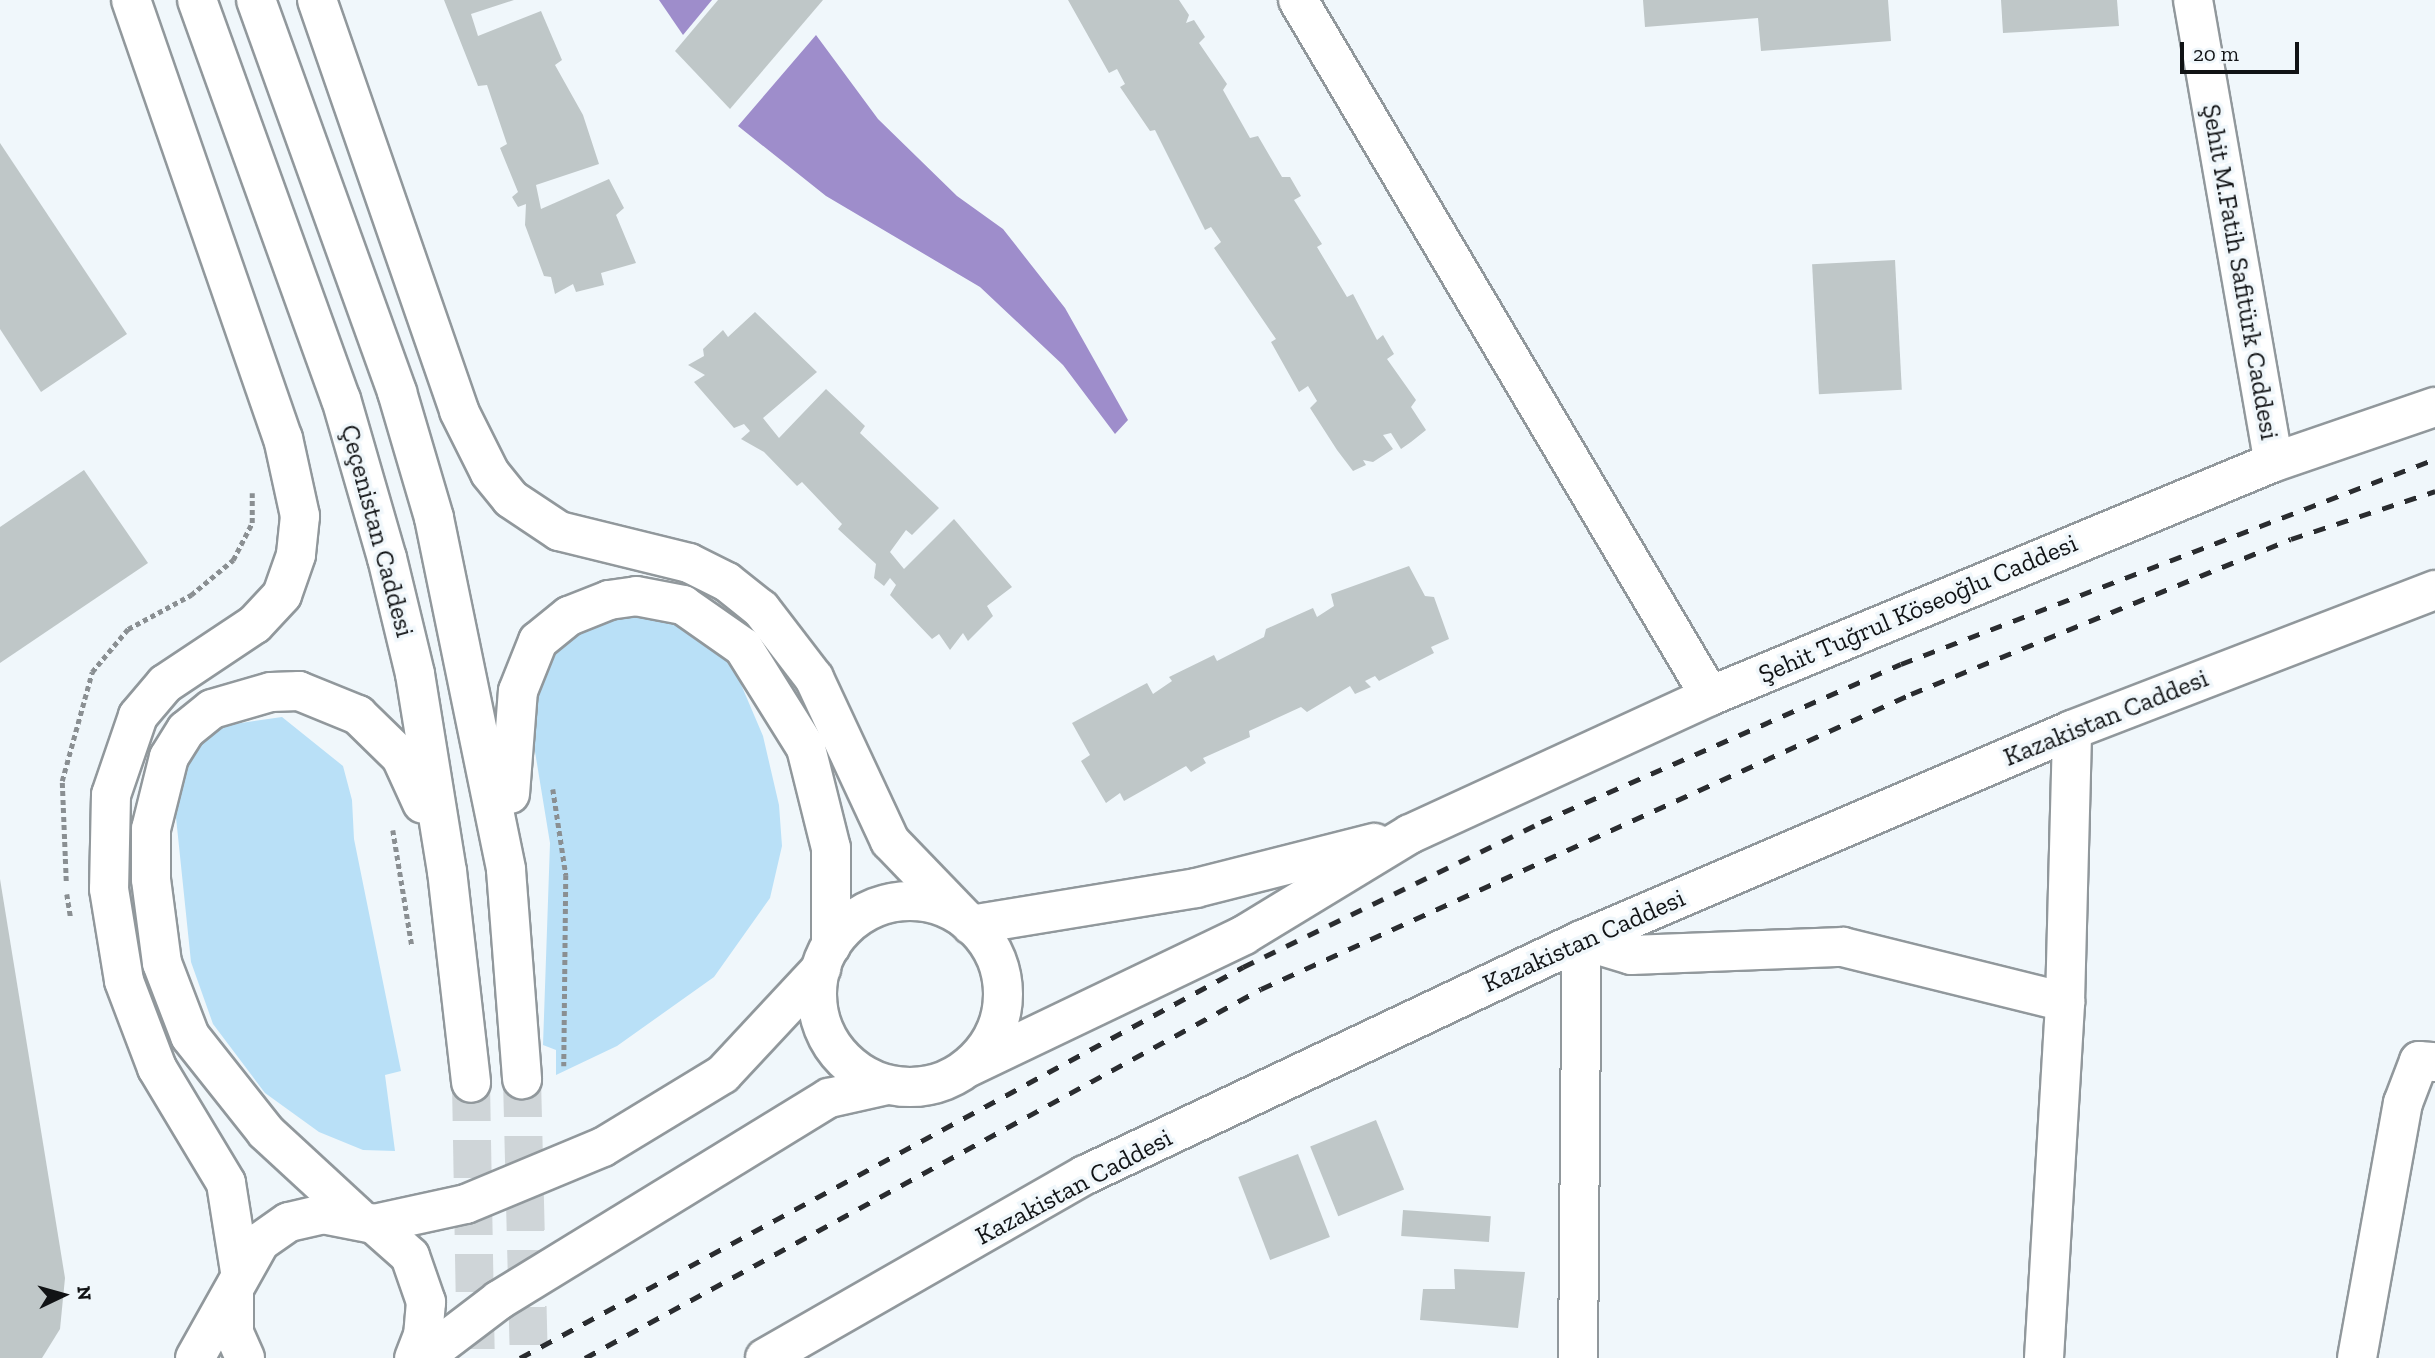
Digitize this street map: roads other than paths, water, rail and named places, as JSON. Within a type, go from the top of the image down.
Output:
[{"type":"main road","points":[[131,0],[284,438],[300,516],[296,555],[282,595],[255,624],[165,684],[138,716],[111,794],[109,889],[124,981],[157,1068],[226,1183],[237,1280],[234,1333],[245,1358]]},
{"type":"main road","name":"Çeçenistan Caddesi","points":[[197,0],[366,479],[415,674],[447,871],[471,1083]]},
{"type":"main road","points":[[256,0],[397,392],[434,518],[484,737],[506,870],[522,1079]]},
{"type":"main road","points":[[317,0],[459,411],[490,473],[511,499],[559,531],[689,563],[727,582],[761,609],[814,678],[890,841],[968,922],[995,956],[1003,1004],[997,1028],[969,1067]]},
{"type":"main road","points":[[1298,0],[1710,696]]},
{"type":"main road","name":"Şehit M.Fatih Safitürk Caddesi","points":[[2193,0],[2273,462]]},
{"type":"main road","name":"Şehit Tuğrul Köseoğlu Caddesi","points":[[1410,834],[1710,696],[2273,462],[2435,407]]},
{"type":"main road","name":"Kazakistan Caddesi","points":[[765,1358],[1085,1175],[1582,940],[2072,730],[2435,590]]},
{"type":"main road","points":[[506,870],[513,722],[527,661],[552,627],[586,607],[636,596],[659,599],[706,616],[743,647],[806,747],[831,848],[826,958],[818,1010],[826,1035],[851,1066],[887,1085]]},
{"type":"main road","points":[[414,1358],[426,1319],[423,1286],[410,1256],[297,1165],[237,1101],[174,1004],[162,963],[151,879],[151,829],[169,757],[194,723],[242,698],[299,691],[330,700],[378,731],[401,757],[447,871]]},
{"type":"main road","points":[[2044,1358],[2065,1002],[2072,730]]},
{"type":"main road","points":[[195,1358],[260,1242],[289,1222],[323,1214],[366,1221],[466,1204],[603,1147],[723,1074],[826,958],[860,915],[885,904],[927,903],[968,922],[1196,888],[1410,834]]},
{"type":"main road","points":[[423,1358],[499,1300],[829,1098],[887,1085],[913,1088],[942,1082],[1244,935],[1410,834]]},
{"type":"main road","points":[[1578,1358],[1582,940],[1631,955],[1843,947],[2065,1002]]},
{"type":"main road","points":[[2357,1358],[2403,1103],[2418,1061],[2435,1062]]},
{"type":"tunnel","points":[[522,1079],[529,1358]]},
{"type":"tunnel","points":[[471,1083],[476,1358]]},
{"type":"railway","points":[[520,1358],[1243,967],[1541,822],[1901,664],[2435,459]]},
{"type":"railway","points":[[585,1358],[1261,989],[1911,694],[2291,539],[2435,491]]}]
